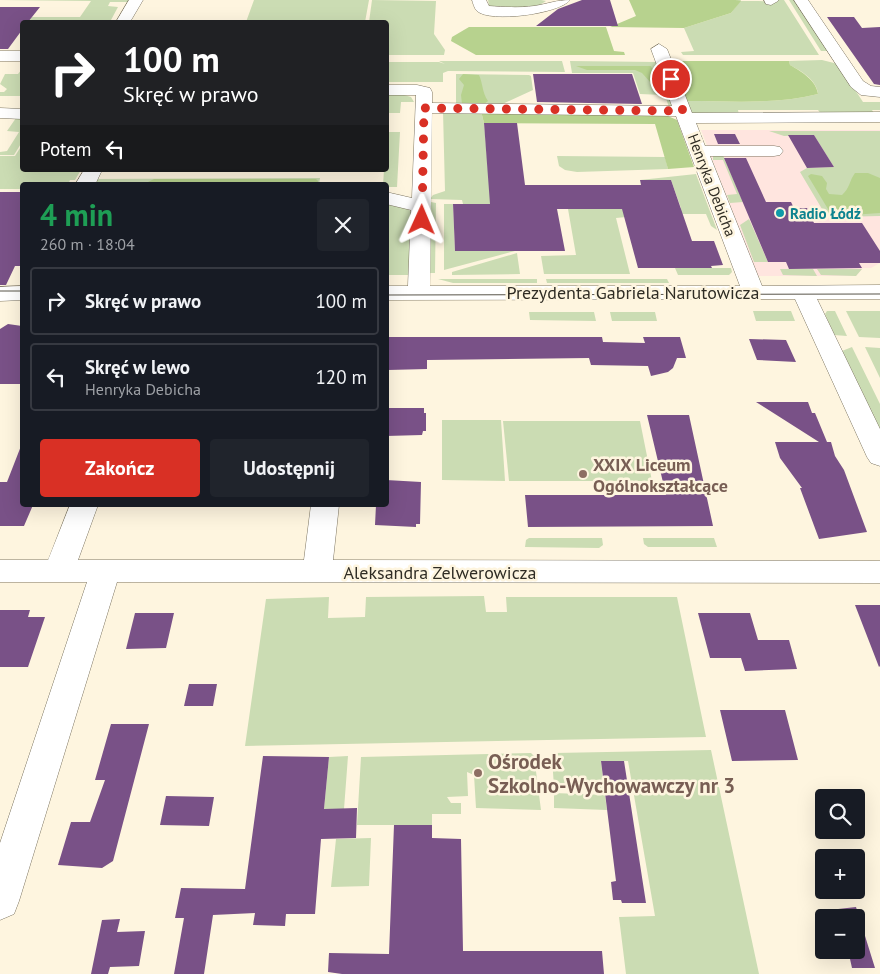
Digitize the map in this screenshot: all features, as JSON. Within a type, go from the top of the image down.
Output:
[{"type":"street","points":[[124,20],[136,0]]},
{"type":"street","points":[[478,0],[482,8],[486,10],[533,11],[542,10],[563,0]]},
{"type":"street","points":[[801,0],[856,84],[867,90],[880,92]]},
{"type":"street","name":"Henryka Debicha","points":[[659,49],[753,292]]},
{"type":"street","points":[[0,56],[20,56]]},
{"type":"street","points":[[389,91],[424,99],[684,114],[880,117]]},
{"type":"street","points":[[419,293],[424,99]]},
{"type":"street","points":[[0,112],[20,114]]},
{"type":"street","points":[[699,151],[774,151]]},
{"type":"street","points":[[389,199],[422,206]]},
{"type":"street","points":[[803,292],[880,457]]},
{"type":"street","name":"Prezydenta Gabriela Narutowicza","points":[[389,293],[880,292]]},
{"type":"street","points":[[59,571],[83,507]]},
{"type":"street","points":[[317,572],[326,507]]},
{"type":"street","name":"Aleksandra Zelwerowicza","points":[[0,571],[880,572]]},
{"type":"street","points":[[0,901],[106,571]]},
{"type":"shaded area","name":"Radio Łódź","points":[[701,130],[880,130],[880,263],[871,268],[863,268],[856,276],[757,276]]},
{"type":"green space","points":[[0,0],[131,0],[130,2],[110,2],[108,6],[118,7],[111,20],[30,20],[32,17],[80,17],[91,1]]},
{"type":"green space","points":[[254,0],[369,0],[365,20],[247,20]]},
{"type":"green space","points":[[372,0],[436,1],[434,34],[445,50],[444,55],[389,55],[389,20],[369,20]]},
{"type":"green space","points":[[488,0],[546,1],[532,10],[497,9],[483,5],[489,5]]},
{"type":"green space","points":[[629,0],[741,1],[731,13],[684,28],[610,27],[636,16]]},
{"type":"green space","points":[[741,0],[777,2],[776,0],[784,0],[819,55],[683,55],[681,52],[694,51],[684,28],[731,13]]},
{"type":"green space","points":[[789,0],[796,0],[829,51],[821,51]]},
{"type":"green space","points":[[469,27],[606,27],[614,51],[624,52],[625,55],[476,55],[451,41],[452,37]]},
{"type":"green space","points":[[822,60],[838,64],[863,102],[880,102],[880,110],[872,110],[875,115],[822,115],[818,110],[738,110],[739,115],[698,115],[691,112],[686,101],[769,101],[818,94],[812,80],[790,65],[789,61]]},
{"type":"green space","points":[[439,61],[562,61],[565,72],[448,71],[443,73],[443,82],[389,82],[389,62],[439,62],[445,64]]},
{"type":"green space","points":[[570,61],[658,62],[674,107],[669,107],[654,65],[663,95],[640,94],[633,73],[572,73]]},
{"type":"green space","points":[[671,61],[789,61],[790,65],[811,81],[818,94],[769,101],[686,101],[677,76],[687,76],[683,67],[673,68]]},
{"type":"green space","points":[[576,66],[651,66],[658,83],[651,83],[642,73],[635,70],[587,70]]},
{"type":"green space","points":[[20,72],[20,96],[0,96],[0,92],[4,92],[7,89],[0,84],[5,74],[18,74]]},
{"type":"green space","points":[[456,74],[529,75],[531,76],[533,90],[498,106],[456,104]]},
{"type":"green space","points":[[463,74],[479,75],[488,101],[484,104],[462,104],[461,95],[464,85],[459,79]]},
{"type":"green space","points":[[401,94],[411,97],[414,102],[401,102],[400,113],[389,113],[389,95]]},
{"type":"green space","points":[[443,111],[481,111],[484,123],[491,204],[463,204],[462,200],[430,199],[433,195],[445,191]]},
{"type":"green space","points":[[481,111],[661,113],[677,120],[694,167],[668,169],[655,124],[484,123]]},
{"type":"green space","points":[[16,118],[20,118],[20,145],[14,155],[0,155],[0,152],[7,151],[19,132],[7,131]]},
{"type":"green space","points":[[769,131],[880,131],[880,216],[837,217],[825,214],[800,172],[807,168],[834,167],[814,135],[784,136]]},
{"type":"green space","points":[[389,132],[400,132],[397,187],[389,187],[389,182],[383,182],[384,172],[389,172]]},
{"type":"green space","points":[[20,148],[20,172],[80,172],[75,180],[70,180],[69,182],[20,182],[20,189],[0,189],[0,156],[15,156]]},
{"type":"green space","points":[[722,153],[743,202],[730,203],[727,195],[737,194],[723,160],[713,160],[713,156]]},
{"type":"green space","points":[[557,156],[665,157],[668,169],[577,172],[565,170],[559,166]]},
{"type":"green space","points":[[855,173],[868,173],[880,178],[880,213],[831,214],[808,176],[811,174],[822,176],[827,183],[826,189],[829,194],[842,195],[847,190]]},
{"type":"green space","points":[[696,174],[717,230],[711,226],[706,214],[657,214],[616,218],[630,274],[544,274],[541,256],[576,255],[568,209],[681,208],[671,180],[640,180]]},
{"type":"green space","points":[[320,178],[319,182],[92,182],[94,179]]},
{"type":"green space","points":[[154,179],[316,179],[318,181],[318,182],[148,182]]},
{"type":"green space","points":[[431,202],[436,203],[435,273],[430,273]]},
{"type":"green space","points":[[389,203],[407,208],[412,213],[409,275],[389,275]]},
{"type":"green space","points":[[444,204],[453,204],[455,251],[515,251],[444,270]]},
{"type":"green space","points":[[749,219],[768,262],[754,262],[740,225]]},
{"type":"green space","points":[[517,253],[520,274],[452,275],[452,272]]},
{"type":"green space","points":[[675,268],[731,268],[732,272],[729,275],[678,275]]},
{"type":"green space","points":[[780,269],[813,269],[817,276],[783,275]]},
{"type":"green space","points":[[817,269],[862,269],[856,276],[821,275]]},
{"type":"green space","points":[[438,279],[537,279],[537,283],[453,283]]},
{"type":"green space","points":[[546,279],[667,279],[669,283],[547,283]]},
{"type":"green space","points":[[753,311],[791,311],[795,321],[756,321]]},
{"type":"green space","points":[[827,311],[835,311],[847,336],[834,335],[825,314]]},
{"type":"green space","points":[[846,311],[880,311],[880,338],[859,337]]},
{"type":"green space","points":[[529,312],[594,312],[596,321],[530,320]]},
{"type":"green space","points":[[610,312],[655,312],[657,321],[612,321]]},
{"type":"green space","points":[[852,347],[880,404],[880,432],[842,351]]},
{"type":"green space","points":[[865,347],[880,348],[880,378]]},
{"type":"green space","points":[[442,420],[501,420],[505,481],[442,480]]},
{"type":"green space","points":[[503,421],[640,421],[652,481],[509,481]]},
{"type":"green space","points":[[529,538],[602,538],[603,545],[599,548],[525,547],[526,540]]},
{"type":"green space","points":[[643,538],[714,538],[717,547],[648,547],[644,544]]},
{"type":"green space","points":[[484,596],[486,612],[507,612],[506,597],[677,597],[706,737],[245,746],[266,599],[329,597],[328,618],[365,617],[366,597]]},
{"type":"green space","points":[[711,750],[759,974],[626,974],[619,917],[655,916],[628,761],[601,761],[604,788],[554,787],[552,757],[555,753]]},
{"type":"green space","points":[[531,753],[534,756],[541,810],[476,808],[474,775],[467,772],[468,796],[447,797],[451,803],[461,803],[461,814],[432,814],[432,825],[357,825],[361,757]]},
{"type":"green space","points":[[348,756],[344,809],[324,809],[329,757]]},
{"type":"green space","points":[[554,793],[605,795],[607,810],[554,808]]},
{"type":"green space","points":[[371,838],[369,886],[331,887],[336,839]]},
{"type":"building","points":[[582,0],[610,0],[618,26],[536,26],[558,9]]},
{"type":"building","points":[[0,7],[40,7],[30,20],[20,20],[20,33],[8,49],[0,49]]},
{"type":"building","points":[[827,17],[854,17],[862,28],[880,27],[880,85],[874,84]]},
{"type":"building","points":[[533,74],[632,74],[642,104],[537,102]]},
{"type":"building","points":[[484,123],[517,123],[525,185],[641,185],[640,180],[671,180],[692,241],[714,241],[723,265],[711,266],[712,268],[638,268],[622,209],[557,209],[565,251],[455,251],[453,204],[490,204]]},
{"type":"building","points":[[714,134],[735,134],[740,144],[718,144]]},
{"type":"building","points":[[788,135],[814,135],[834,167],[807,168]]},
{"type":"building","name":"Radio Łódź","points":[[724,158],[746,158],[766,202],[791,202],[794,208],[807,208],[814,223],[862,223],[880,251],[880,263],[859,263],[862,268],[789,269],[786,262],[768,262]]},
{"type":"building","points":[[0,192],[20,192],[20,266],[15,266],[6,285],[0,285]]},
{"type":"building","points":[[8,324],[20,326],[20,384],[0,384],[0,329]]},
{"type":"building","points":[[389,337],[602,337],[603,342],[645,343],[643,337],[680,337],[686,358],[677,358],[673,368],[668,372],[651,376],[648,366],[591,365],[589,358],[427,360],[427,369],[389,370]]},
{"type":"building","points":[[749,339],[786,340],[796,362],[757,360]]},
{"type":"building","points":[[756,402],[808,402],[812,413],[815,413],[827,442],[831,442],[835,456],[844,470],[867,532],[819,539],[800,488],[802,488],[780,458],[775,442],[819,442]]},
{"type":"building","points":[[389,408],[424,408],[424,413],[426,413],[426,431],[423,431],[422,435],[389,436]]},
{"type":"building","points":[[647,415],[689,415],[713,526],[528,527],[525,495],[666,495]]},
{"type":"building","points":[[20,449],[20,507],[32,507],[24,526],[0,526],[0,482],[7,482]]},
{"type":"building","points":[[389,480],[421,482],[420,524],[416,524],[416,527],[375,525],[376,507],[389,507]]},
{"type":"building","points":[[855,605],[880,605],[879,667]]},
{"type":"building","points":[[0,610],[30,610],[28,617],[45,617],[28,667],[0,667]]},
{"type":"building","points":[[135,613],[174,613],[166,648],[126,649]]},
{"type":"building","points":[[698,613],[750,613],[758,640],[789,640],[797,669],[745,671],[741,658],[710,658]]},
{"type":"building","points":[[189,684],[217,684],[213,706],[184,706]]},
{"type":"building","points":[[720,710],[785,710],[798,760],[732,761]]},
{"type":"building","points":[[111,724],[149,724],[113,861],[102,868],[58,865],[71,822],[90,822],[105,780],[95,780]]},
{"type":"building","points":[[263,756],[329,757],[324,809],[357,808],[356,838],[321,839],[315,914],[286,914],[285,926],[253,925],[255,913],[213,915],[204,974],[174,974],[184,918],[175,918],[181,888],[245,889]]},
{"type":"building","points":[[601,761],[624,761],[646,903],[622,903],[621,900],[613,900],[611,882],[616,881]]},
{"type":"building","points":[[166,796],[214,797],[209,826],[160,825]]},
{"type":"building","points":[[394,825],[432,825],[432,838],[461,839],[463,951],[602,951],[604,974],[342,974],[328,972],[329,953],[389,954]]},
{"type":"building","points":[[856,907],[857,909],[838,909]]},
{"type":"building","points":[[120,919],[117,932],[145,931],[139,966],[110,967],[108,974],[91,974],[102,920]]},
{"type":"building","points":[[865,936],[875,968],[852,968],[850,959],[865,959]]},
{"type":"tram line","points":[[0,291],[20,291]]},
{"type":"tram line","points":[[389,295],[880,294]]},
{"type":"place","name":"Radio Łódź","points":[[780,213]]},
{"type":"place","name":"XXIX Liceum Ogólnokształcące","points":[[583,474]]},
{"type":"place","name":"Ośrodek Szkolno-Wychowawczy nr 3","points":[[478,773]]},
{"type":"route","points":[[422,220],[424,108],[683,111],[671,79]]}]
